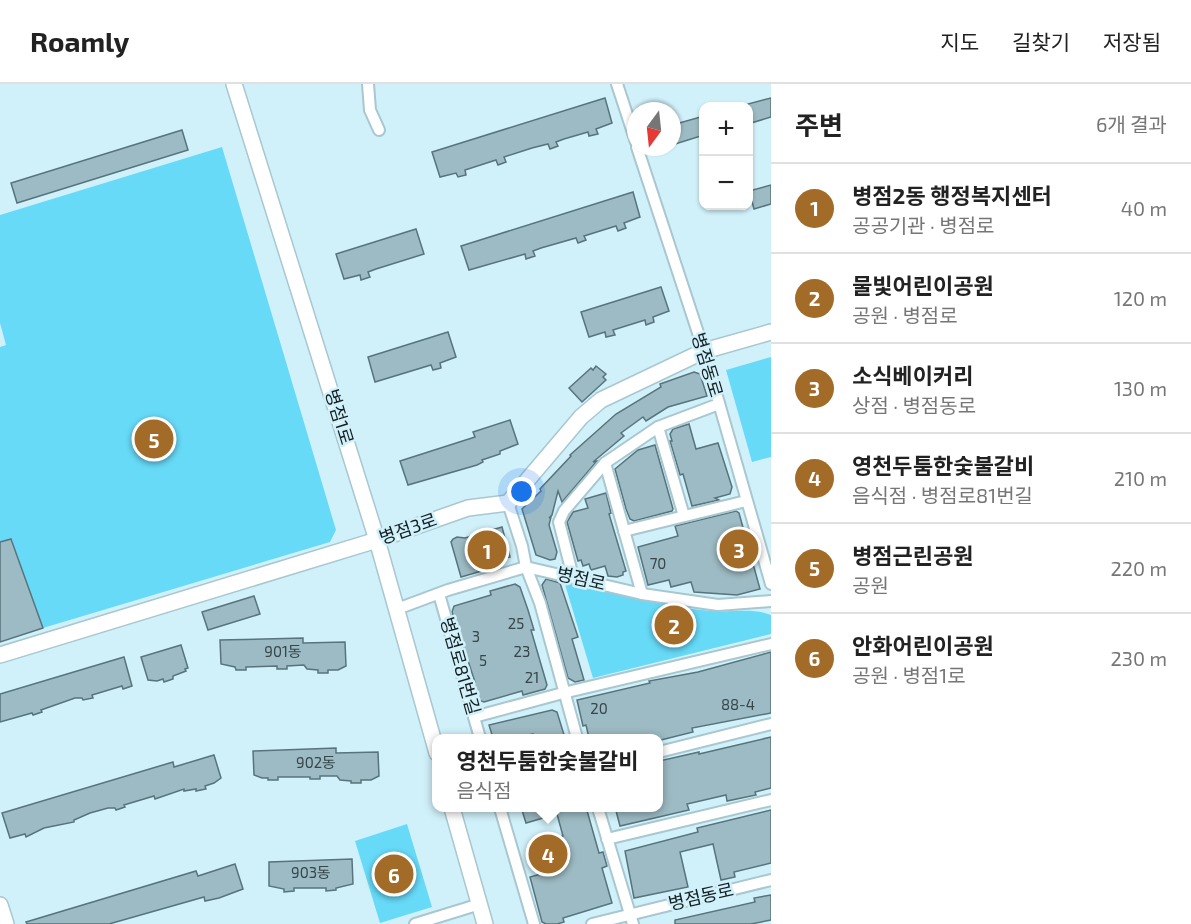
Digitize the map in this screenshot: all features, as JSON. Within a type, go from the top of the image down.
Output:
[{"type":"street","name":"병점1로","points":[[234,84],[377,540],[432,735]]},
{"type":"street","points":[[368,84],[370,110],[379,130]]},
{"type":"street","points":[[617,84],[627,115]]},
{"type":"street","name":"병점동로","points":[[641,156],[704,351],[746,501],[767,560],[771,584]]},
{"type":"street","points":[[576,734],[540,603],[526,567],[522,546],[508,503],[581,417],[601,400],[704,351],[771,332]]},
{"type":"street","points":[[573,577],[560,516],[604,463],[658,427],[719,404]]},
{"type":"street","points":[[658,427],[684,516]]},
{"type":"street","points":[[604,463],[642,594]]},
{"type":"street","points":[[624,531],[746,501]]},
{"type":"street","name":"병점3로","points":[[0,655],[377,540],[468,508],[508,503]]},
{"type":"street","name":"병점로","points":[[397,609],[526,567],[642,594],[718,605],[771,601]]},
{"type":"street","name":"병점로81번길","points":[[439,594],[479,734]]},
{"type":"street","points":[[474,717],[563,693],[771,644]]},
{"type":"street","points":[[663,751],[771,724]]},
{"type":"street","points":[[607,839],[771,800]]},
{"type":"street","points":[[453,812],[485,924]]},
{"type":"street","points":[[501,812],[534,924]]},
{"type":"street","points":[[592,924],[632,919],[599,812]]},
{"type":"street","name":"병점동로","points":[[632,919],[771,880]]},
{"type":"street","points":[[415,924],[480,904]]},
{"type":"street","points":[[0,905],[6,924]]},
{"type":"shaded area","points":[[222,147],[336,530],[330,542],[43,628],[12,540],[0,542],[0,347],[6,345],[0,323],[0,215]]},
{"type":"shaded area","points":[[771,357],[771,457],[752,462],[726,370]]},
{"type":"shaded area","points":[[571,578],[675,606],[711,611],[764,613],[771,615],[771,634],[593,678],[564,581]]},
{"type":"shaded area","points":[[407,824],[432,907],[380,923],[355,841]]},
{"type":"building","points":[[605,98],[612,123],[596,129],[598,134],[589,136],[588,132],[564,139],[556,142],[558,146],[550,149],[548,144],[532,148],[504,157],[506,162],[498,165],[496,160],[465,170],[466,175],[458,177],[456,173],[440,177],[432,152]]},
{"type":"building","points":[[771,98],[771,117],[753,122],[753,103]]},
{"type":"building","points":[[699,117],[699,137],[681,142],[681,122]]},
{"type":"building","points":[[182,130],[188,150],[17,203],[11,183]]},
{"type":"building","points":[[771,185],[771,204],[754,209],[753,190]]},
{"type":"building","points":[[633,192],[640,217],[624,223],[626,228],[618,231],[616,226],[584,236],[586,240],[578,243],[576,238],[541,248],[533,251],[535,256],[526,259],[525,254],[469,270],[461,246]]},
{"type":"building","points":[[416,229],[424,254],[368,272],[370,277],[361,280],[360,275],[344,279],[336,254]]},
{"type":"building","points":[[661,287],[669,311],[653,317],[654,322],[646,325],[645,320],[613,330],[615,335],[606,337],[605,332],[589,337],[581,312]]},
{"type":"building","points":[[448,332],[456,357],[440,363],[441,368],[433,370],[431,365],[375,382],[368,357]]},
{"type":"building","points":[[596,366],[606,374],[603,377],[606,380],[582,402],[569,388]]},
{"type":"building","points":[[694,372],[700,374],[707,396],[668,407],[646,421],[643,417],[621,433],[624,436],[593,462],[597,461],[562,502],[558,491],[552,515],[549,518],[551,517],[549,525],[557,552],[555,559],[550,560],[536,555],[522,509],[541,491],[540,489],[570,455],[616,414],[661,387],[660,384]]},
{"type":"building","points":[[510,420],[518,444],[500,451],[500,454],[482,460],[483,462],[477,465],[408,485],[400,461],[475,437],[473,432]]},
{"type":"building","points":[[689,424],[696,449],[718,443],[732,487],[730,494],[715,498],[719,500],[692,506],[670,441],[672,441],[670,434],[673,429]]},
{"type":"building","points":[[655,445],[673,509],[634,521],[630,519],[626,509],[615,469],[638,450]]},
{"type":"building","points":[[606,493],[611,513],[609,514],[626,571],[617,577],[608,576],[605,566],[591,570],[589,564],[583,566],[581,560],[578,561],[567,522],[573,512],[588,508],[585,499]]},
{"type":"building","points":[[736,511],[739,513],[760,589],[737,595],[694,592],[691,582],[671,587],[669,580],[648,585],[638,547],[678,536],[675,526]]},
{"type":"building","points":[[502,527],[510,557],[497,561],[499,566],[461,577],[451,542],[453,539],[465,538]]},
{"type":"building","points":[[11,539],[43,628],[0,642],[0,542]]},
{"type":"building","points":[[546,579],[560,583],[578,637],[572,639],[584,680],[575,682],[568,678],[542,585]]},
{"type":"building","points":[[515,584],[520,587],[528,610],[534,630],[531,630],[547,685],[545,689],[523,695],[522,691],[484,702],[478,700],[473,683],[475,682],[452,612],[454,606],[491,595],[490,591]]},
{"type":"building","points":[[254,596],[260,614],[208,630],[202,612]]},
{"type":"building","points":[[303,638],[303,643],[345,642],[346,666],[338,670],[328,670],[328,673],[318,673],[318,670],[307,669],[304,665],[287,666],[287,669],[277,669],[277,666],[246,667],[246,670],[236,670],[235,667],[221,664],[220,640]]},
{"type":"building","points":[[181,645],[188,668],[185,669],[186,671],[164,682],[163,679],[148,680],[141,657]]},
{"type":"building","points":[[771,652],[771,713],[692,728],[693,732],[663,740],[663,734],[588,734],[586,725],[583,726],[577,700],[650,683],[649,681],[698,672]]},
{"type":"building","points":[[124,657],[132,686],[123,689],[122,686],[92,695],[93,698],[83,700],[75,698],[33,715],[32,713],[0,722],[0,694]]},
{"type":"building","points":[[552,710],[557,712],[564,734],[492,734],[489,725]]},
{"type":"building","points":[[771,737],[771,788],[755,792],[756,795],[727,801],[726,795],[687,804],[689,810],[620,826],[616,812],[663,812],[663,760],[699,752],[699,754]]},
{"type":"building","points":[[336,748],[336,753],[378,752],[379,776],[371,780],[361,780],[361,783],[351,783],[351,781],[340,780],[337,776],[320,776],[320,779],[278,777],[278,780],[268,780],[268,778],[254,775],[253,751]]},
{"type":"building","points":[[214,755],[221,778],[205,786],[206,789],[184,791],[184,789],[155,799],[154,796],[124,805],[125,807],[116,810],[108,808],[90,813],[74,822],[44,828],[26,837],[25,834],[10,838],[2,813],[173,762],[174,767]]},
{"type":"building","points":[[771,810],[771,863],[734,872],[735,877],[721,880],[713,844],[680,852],[688,887],[634,898],[625,851],[698,832],[697,828]]},
{"type":"building","points":[[523,812],[587,812],[599,853],[603,852],[607,866],[602,868],[612,903],[563,918],[564,922],[557,924],[542,922],[530,877],[541,874],[532,845],[563,836],[557,814],[526,823]]},
{"type":"building","points":[[352,859],[353,884],[336,888],[336,890],[294,888],[294,891],[284,892],[284,889],[269,886],[269,862]]},
{"type":"building","points":[[235,864],[243,889],[219,898],[205,901],[204,897],[109,924],[27,924],[26,922],[196,871],[198,876]]},
{"type":"building","points":[[771,895],[771,920],[751,924],[675,924],[675,920],[755,902],[754,898]]},
{"type":"place","name":"병점근린공원","points":[[154,439]]},
{"type":"place","name":"소식베이커리","points":[[739,549]]},
{"type":"place","name":"병점2동 행정복지센터","points":[[487,550]]},
{"type":"place","name":"물빛어린이공원","points":[[674,625]]},
{"type":"place","name":"영천두툼한숯불갈비","points":[[548,854]]},
{"type":"place","name":"안화어린이공원","points":[[394,874]]}]
